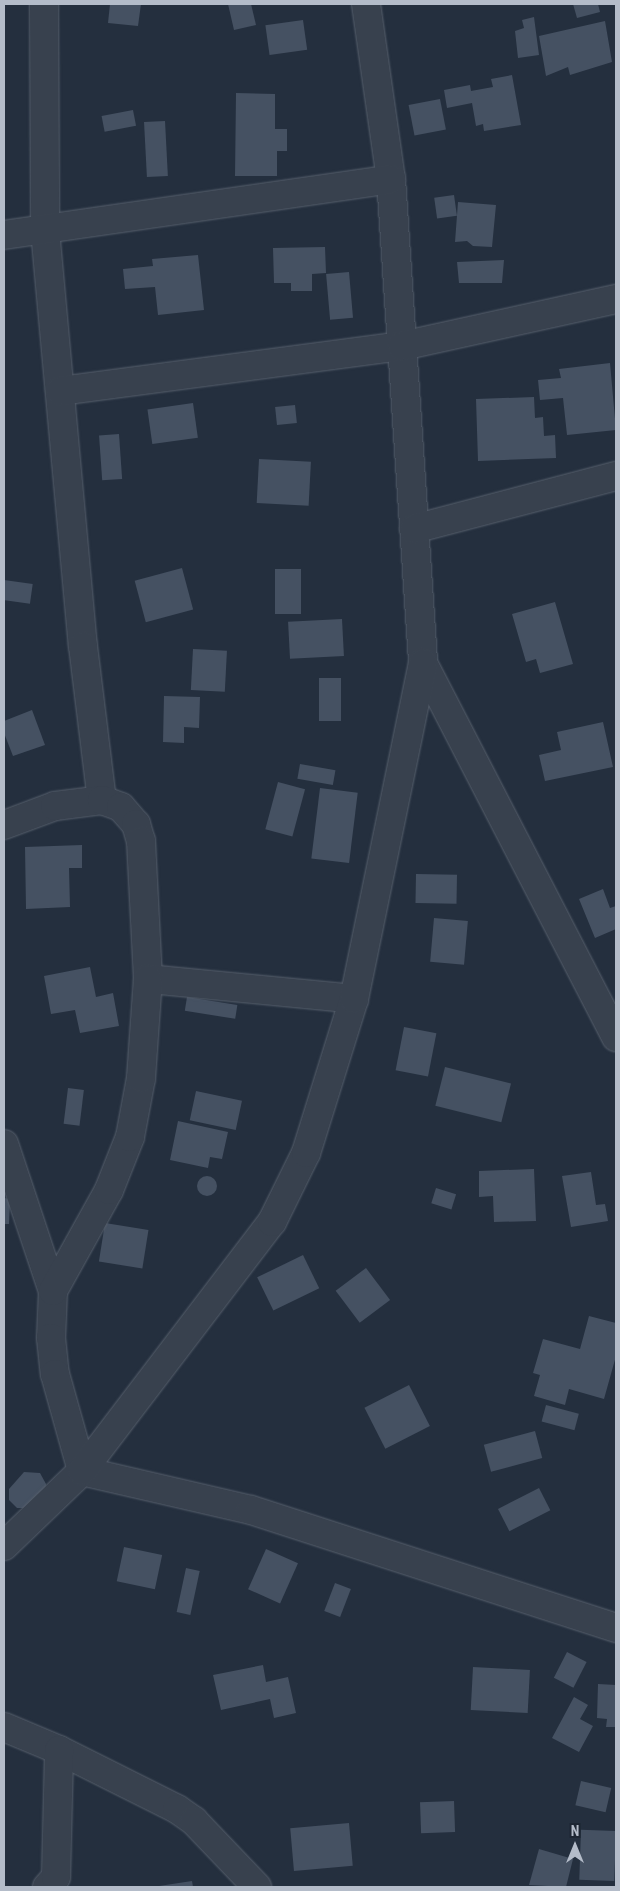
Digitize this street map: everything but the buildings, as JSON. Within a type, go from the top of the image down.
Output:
[{"type":"street","points":[[44,4],[45,230],[83,646],[102,800]]},
{"type":"street","points":[[4,1546],[82,1471],[272,1222],[306,1153],[354,999],[423,663],[391,179],[366,4]]},
{"type":"street","points":[[4,234],[45,230],[391,179]]},
{"type":"street","points":[[60,390],[402,346],[616,299]]},
{"type":"street","points":[[414,529],[616,476]]},
{"type":"street","points":[[423,663],[616,1037]]},
{"type":"street","points":[[4,825],[55,806],[102,800],[121,807],[136,824],[141,841],[148,979],[141,1078],[130,1137],[109,1190],[54,1291]]},
{"type":"street","points":[[148,979],[354,999]]},
{"type":"street","points":[[4,1144],[54,1291],[51,1338],[55,1374],[82,1471]]},
{"type":"street","points":[[82,1471],[251,1510],[616,1628]]},
{"type":"street","points":[[4,1727],[59,1750],[177,1809],[194,1821],[257,1887]]},
{"type":"street","points":[[47,1887],[56,1877],[59,1750]]}]
